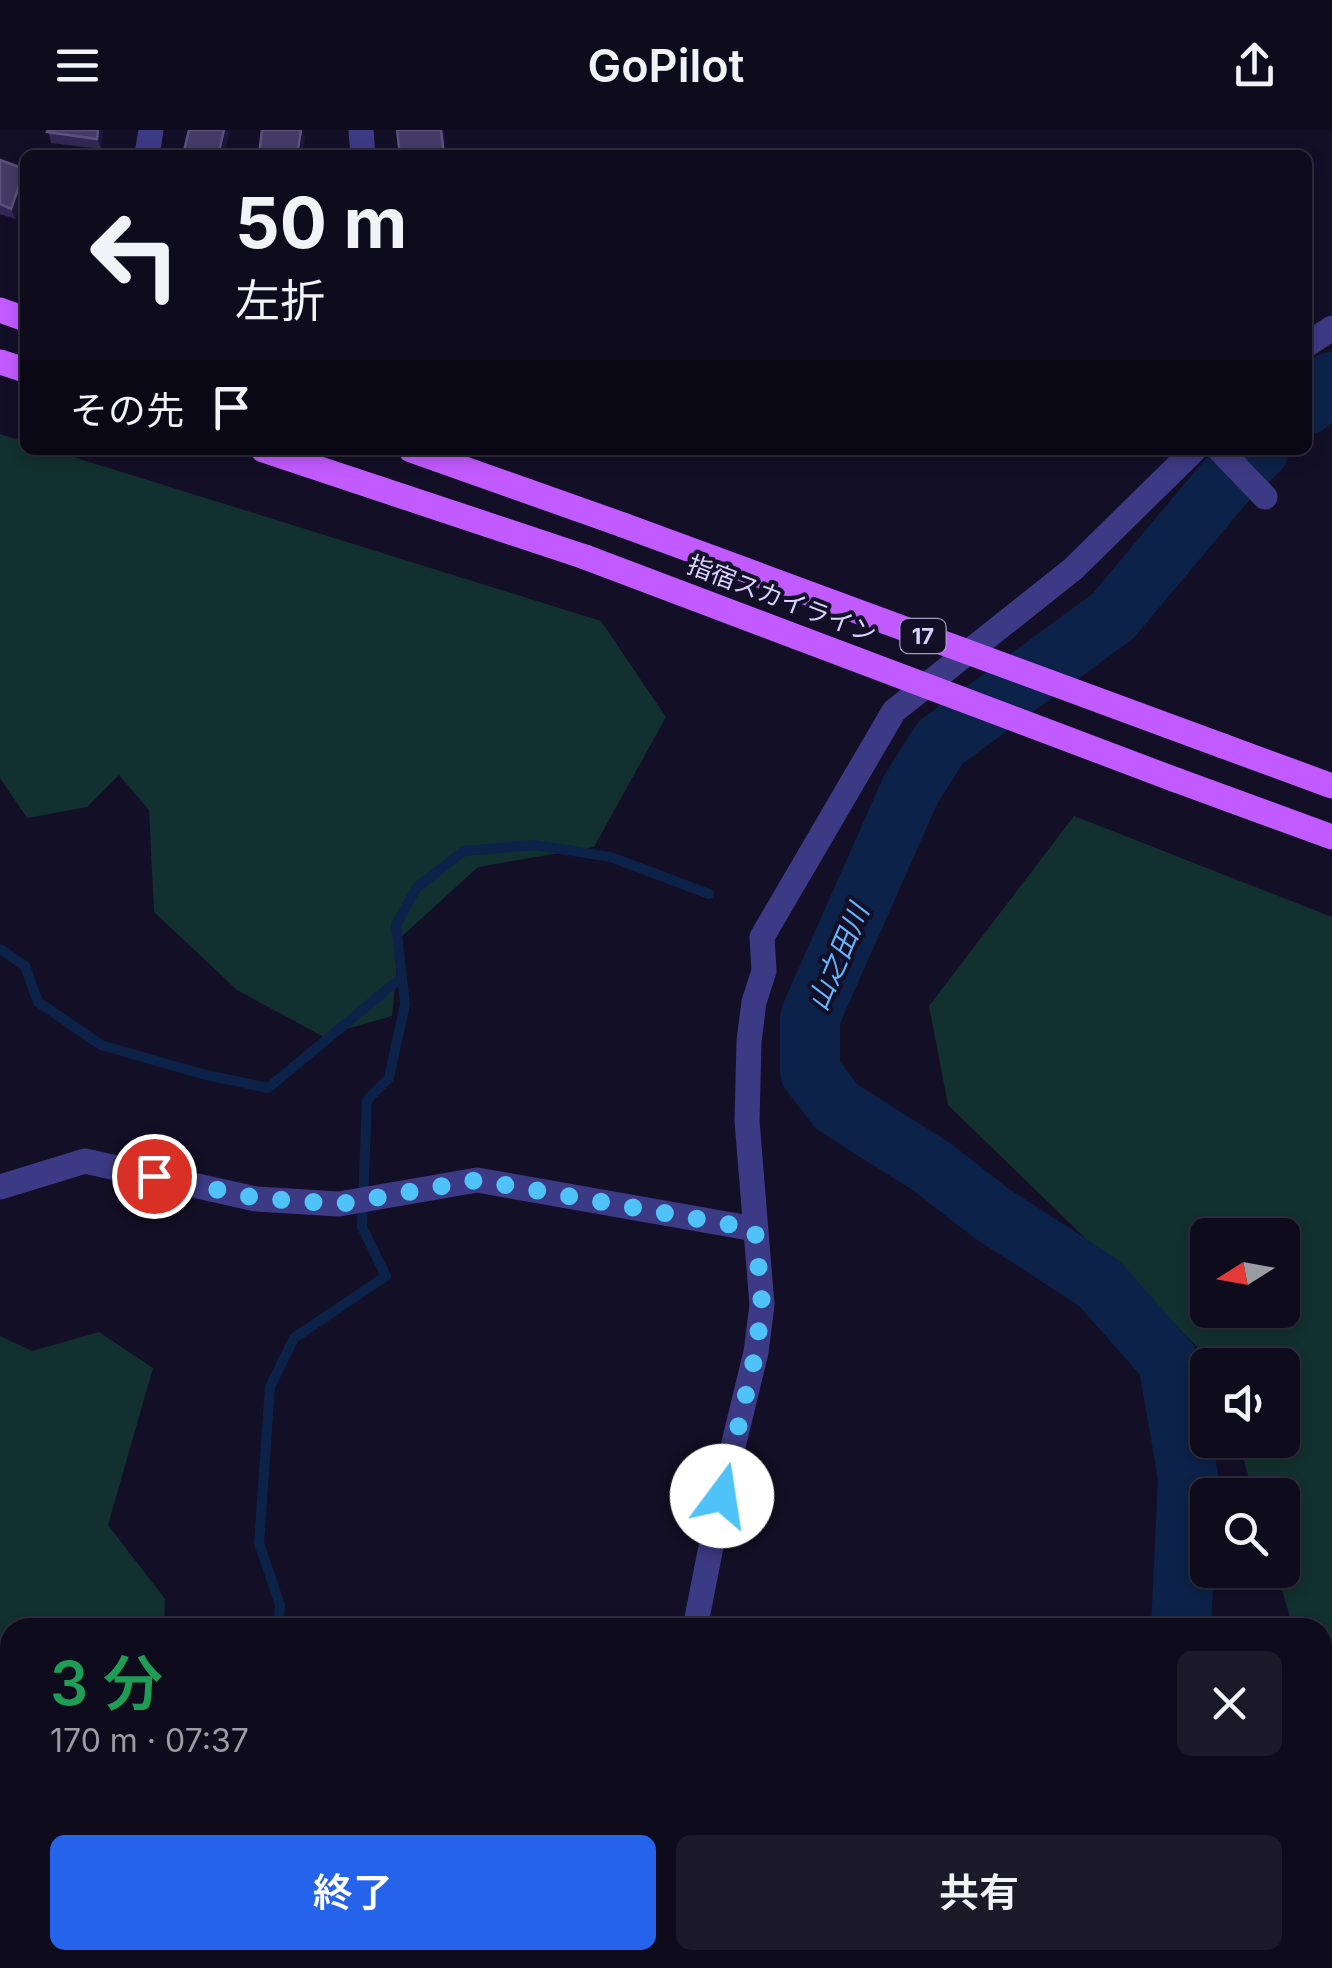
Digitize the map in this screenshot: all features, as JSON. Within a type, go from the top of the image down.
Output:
[{"type":"main road","name":"指宿スカイライン","points":[[278,455],[586,557],[1332,837]]},
{"type":"main road","name":"指宿スカイライン","points":[[425,455],[1332,786]]},
{"type":"street","points":[[697,1618],[756,1352],[762,1304],[746,1121],[749,1042],[754,1002],[764,971],[762,937],[894,711],[1073,569],[1189,455]]},
{"type":"street","points":[[1225,455],[1266,498]]},
{"type":"street","points":[[0,1186],[85,1161],[256,1198],[340,1204],[477,1180],[755,1229]]},
{"type":"green space","points":[[0,434],[20,440],[20,455],[67,455],[601,621],[666,717],[594,847],[478,867],[400,938],[392,1016],[322,1036],[237,990],[154,912],[149,810],[119,775],[87,807],[27,818],[0,778]]},
{"type":"green space","points":[[1074,816],[1332,917],[1332,1618],[1290,1618],[1281,1588],[1300,1588],[1300,1478],[1249,1478],[1243,1458],[1300,1458],[1300,1348],[1198,1348],[948,1105],[929,1006]]},
{"type":"green space","points":[[99,1332],[153,1368],[108,1525],[165,1599],[164,1618],[0,1618],[0,1336],[32,1351]]},
{"type":"building","points":[[48,130],[98,130],[97,139]]},
{"type":"building","points":[[189,130],[224,130],[219,150],[184,150]]},
{"type":"building","points":[[262,130],[301,130],[298,150],[260,150]]},
{"type":"building","points":[[397,130],[441,130],[443,150],[399,150]]},
{"type":"building","points":[[0,160],[20,167],[20,183],[11,209],[0,204]]},
{"type":"waterway","name":"山之田川","points":[[1312,400],[1332,382]]},
{"type":"waterway","name":"山之田川","points":[[1181,1618],[1188,1477],[1168,1361],[1099,1283],[991,1213],[932,1167],[837,1107],[810,1072],[810,1017],[910,791],[940,743],[1113,616],[1226,481],[1254,455]]},
{"type":"waterway","points":[[279,1618],[280,1605],[259,1543],[270,1387],[294,1338],[386,1276],[362,1227],[367,1100],[389,1078],[405,1004],[396,925],[417,887],[464,851],[535,845],[611,857],[709,894]]},
{"type":"waterway","points":[[0,949],[25,966],[38,1002],[101,1045],[268,1088],[402,977]]},
{"type":"route","points":[[154,1176],[256,1198],[340,1204],[477,1180],[755,1229],[762,1304],[756,1352],[722,1496]]}]
